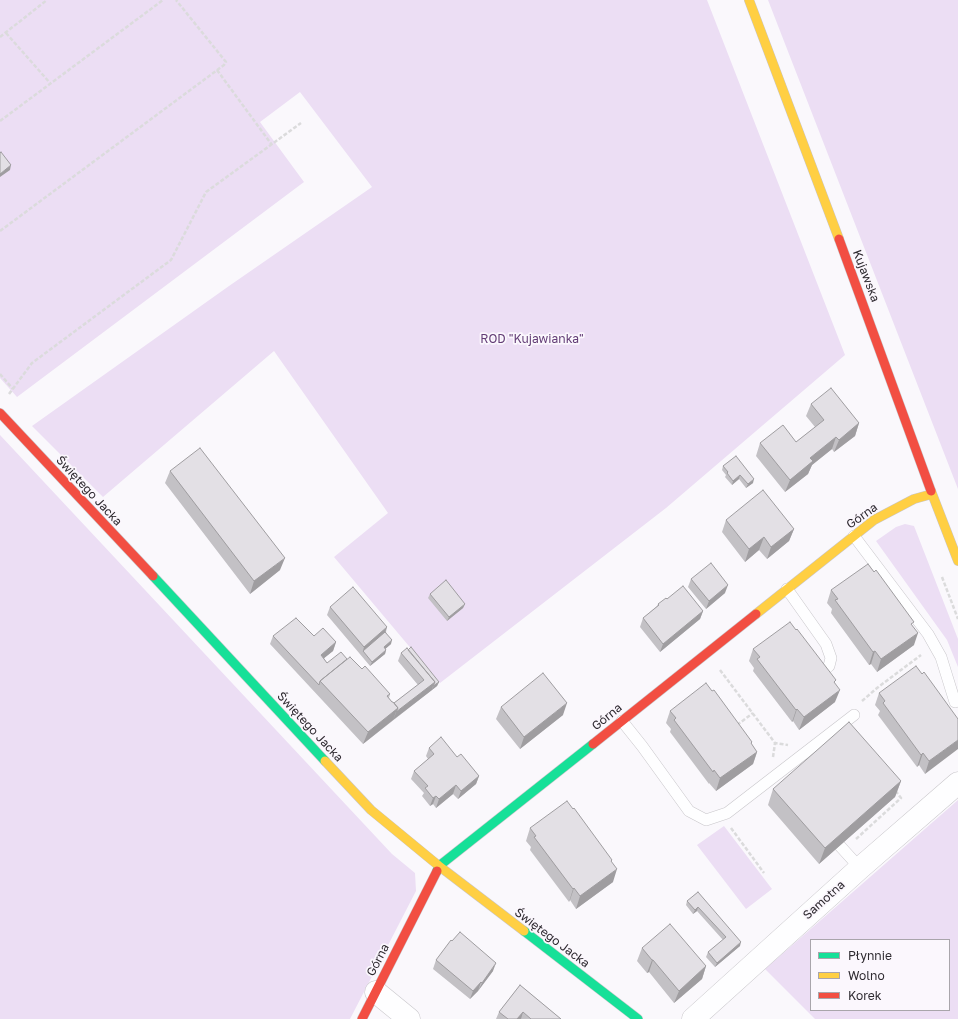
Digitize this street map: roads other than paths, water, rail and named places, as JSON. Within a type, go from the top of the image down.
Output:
[{"type":"street","name":"Kujawska","points":[[749,0],[870,321],[932,494],[958,561]]},
{"type":"street","name":"Świętego Jacka","points":[[0,413],[371,810],[439,866],[638,1019]]},
{"type":"street","name":"Górna","points":[[362,1019],[439,866],[874,520],[914,500],[932,494]]},
{"type":"street","name":"Samotna","points":[[693,1019],[860,868],[958,783]]},
{"type":"street","points":[[376,992],[408,1019]]},
{"type":"lane","points":[[854,536],[928,634],[941,658],[955,702]]},
{"type":"lane","points":[[787,590],[826,644],[831,658],[830,662],[828,666],[818,674]]},
{"type":"lane","points":[[622,721],[689,811],[706,820],[727,813],[854,715]]},
{"type":"lane","points":[[842,848],[860,868]]},
{"type":"park label","name":"ROD \"Kujawianka\"","points":[[532,339]]}]
